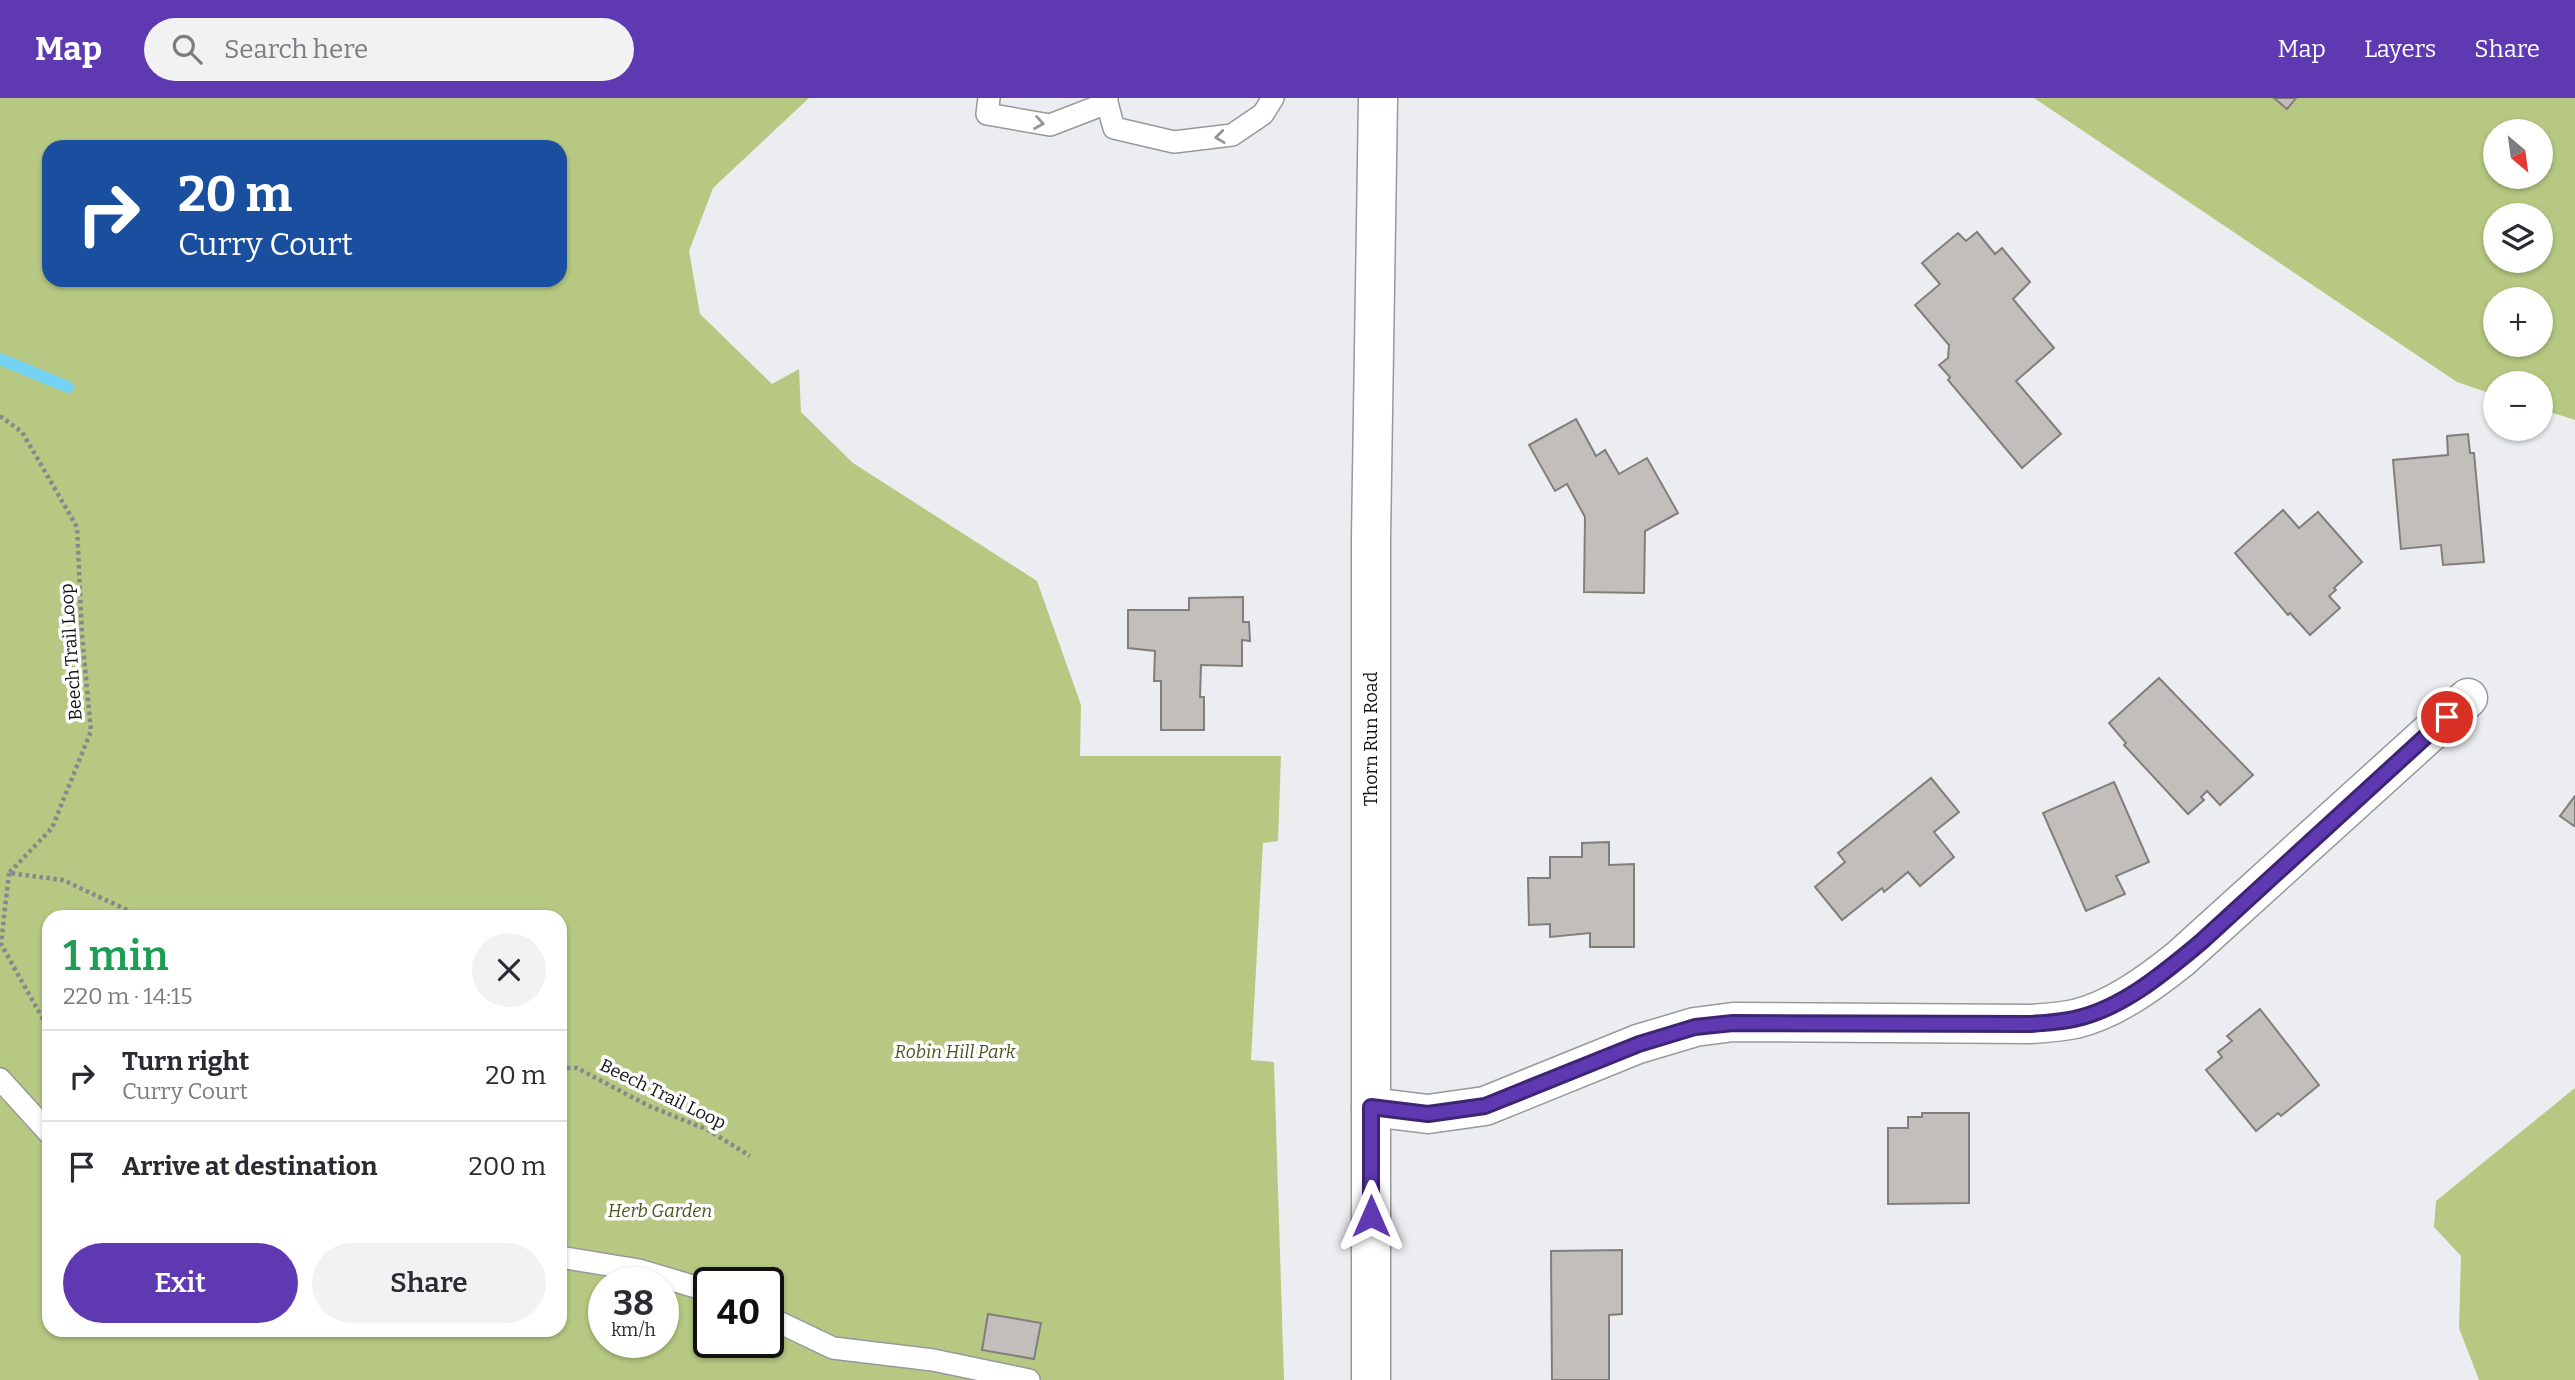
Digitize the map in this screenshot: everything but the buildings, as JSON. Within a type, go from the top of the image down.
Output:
[{"type":"street","name":"Thorn Run Road","points":[[1371,1380],[1371,538],[1378,98]]},
{"type":"street","points":[[1371,1107],[1428,1114],[1485,1106],[1639,1044],[1695,1027],[1733,1023],[2030,1024],[2076,1019],[2120,999],[2180,959],[2468,698]]},
{"type":"lane","points":[[989,98],[987,114],[1050,125],[1107,100],[1114,128],[1174,142],[1232,135],[1263,114],[1273,98]]},
{"type":"lane","points":[[0,1079],[42,1125]]},
{"type":"lane","points":[[567,1258],[639,1270],[693,1285]]},
{"type":"lane","points":[[784,1325],[833,1348],[933,1360],[1029,1380]]},
{"type":"path","name":"Beech Trail Loop","points":[[0,416],[22,432],[77,527],[82,635],[91,731],[52,828],[9,873]]},
{"type":"path","points":[[42,1017],[1,944],[9,873],[63,880],[127,910]]},
{"type":"path","name":"Beech Trail Loop","points":[[567,1068],[577,1068],[649,1105],[708,1130],[750,1156]]},
{"type":"green space","name":"Robin Hill Park","points":[[0,98],[809,98],[713,188],[689,251],[700,314],[772,384],[799,369],[801,412],[853,463],[1037,581],[1081,705],[1080,756],[1281,756],[1278,841],[1263,843],[1251,1060],[1274,1062],[1284,1380],[0,1380]]},
{"type":"green space","points":[[2034,98],[2575,98],[2575,420],[2553,413],[2553,371],[2483,371],[2483,391],[2457,382]]},
{"type":"green space","points":[[2575,1088],[2575,1380],[2479,1380],[2459,1328],[2461,1256],[2434,1227],[2436,1201]]},
{"type":"waterway","points":[[0,359],[68,387]]},
{"type":"route","points":[[1371,1216],[1371,1107],[1428,1114],[1485,1106],[1639,1044],[1695,1027],[1733,1023],[2030,1024],[2076,1019],[2099,1010],[2162,973],[2201,942],[2447,717]]},
{"type":"park label","name":"Herb Garden","points":[[660,1211]]}]
